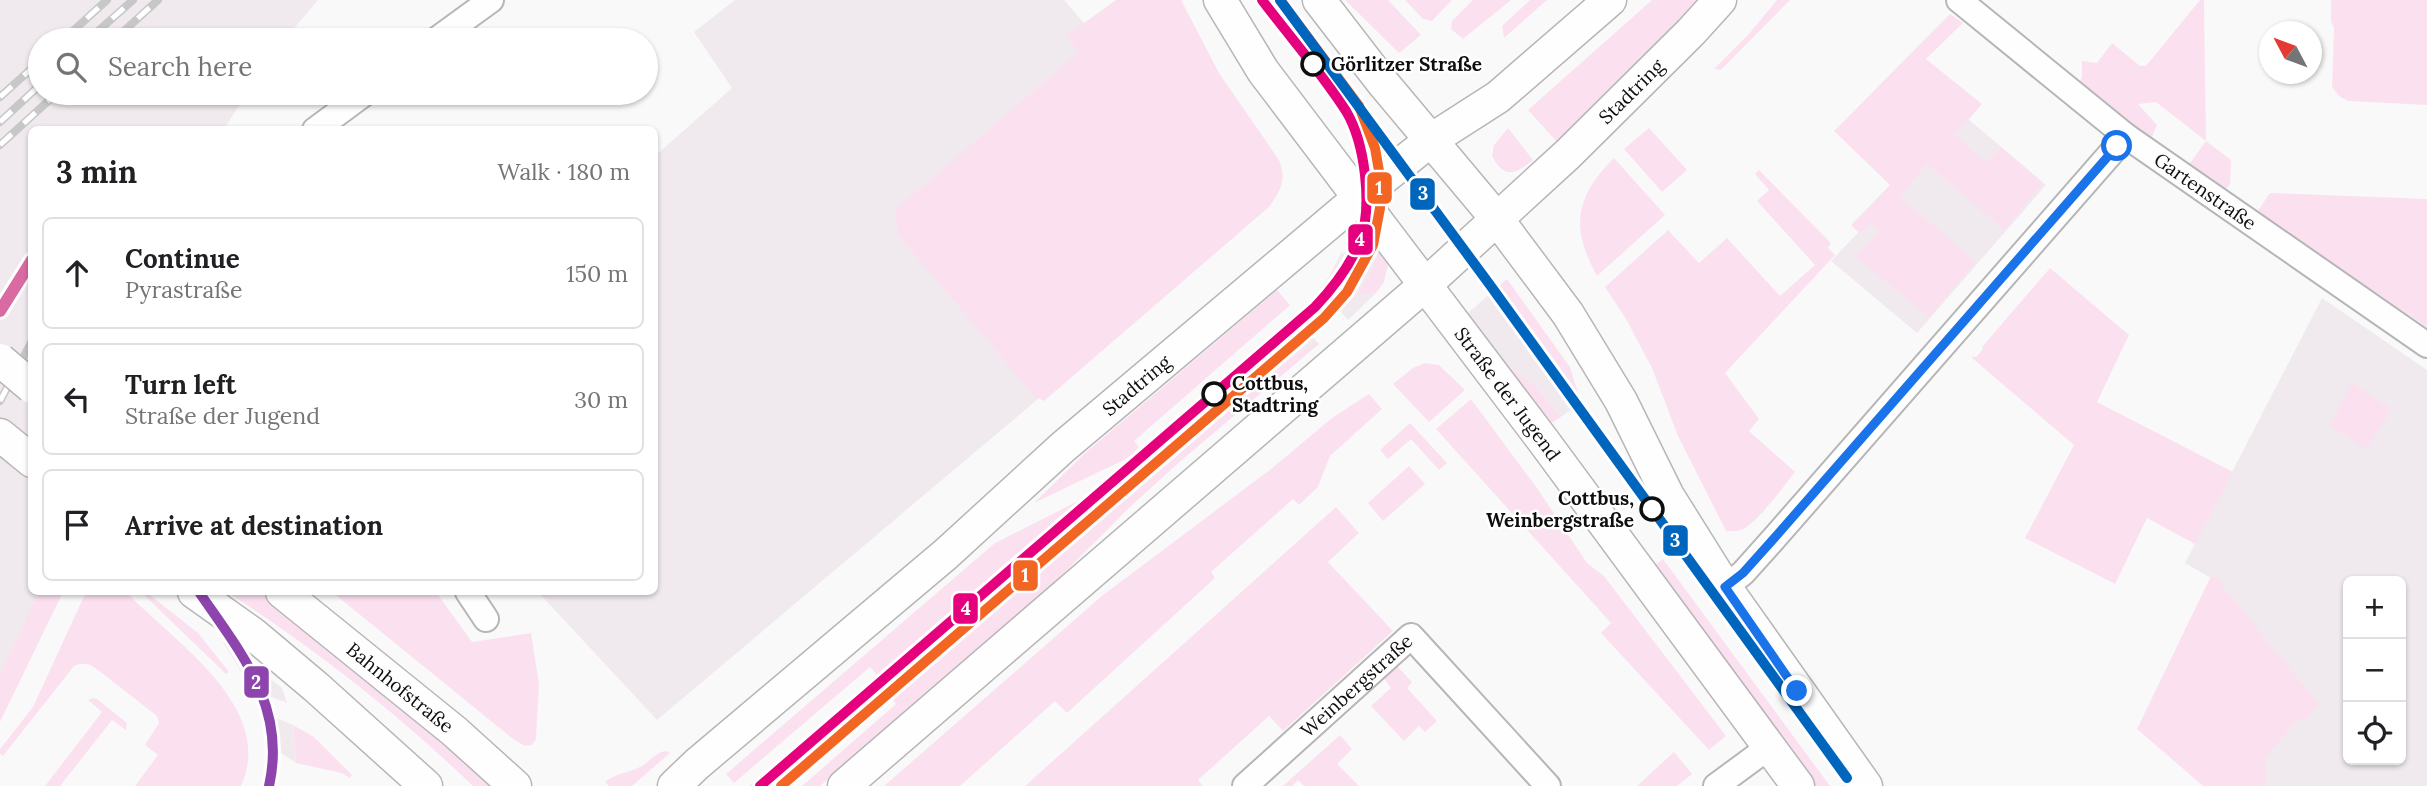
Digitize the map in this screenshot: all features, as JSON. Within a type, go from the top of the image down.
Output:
[{"type":"main road","name":"Straße der Jugend","points":[[1220,0],[1262,71],[1426,285],[1798,786]]},
{"type":"main road","points":[[1319,0],[1383,83],[1497,219],[1568,314],[1620,401],[1668,496],[1725,587],[1866,786]]},
{"type":"main road","name":"Stadtring","points":[[674,786],[946,554],[1063,447],[1431,139],[1498,97],[1610,0]]},
{"type":"main road","name":"Stadtring","points":[[844,786],[1426,285],[1587,136],[1720,0]]},
{"type":"main road","points":[[0,360],[28,384]]},
{"type":"main road","points":[[0,435],[28,458]]},
{"type":"main road","points":[[198,595],[274,652],[426,786]]},
{"type":"main road","name":"Bahnhofstraße","points":[[286,595],[454,731],[515,786]]},
{"type":"street","points":[[452,28],[491,0]]},
{"type":"street","name":"Gartenstraße","points":[[1959,0],[2126,135],[2427,345]]},
{"type":"street","points":[[320,126],[349,105]]},
{"type":"street","points":[[1725,587],[1743,573],[1777,535],[2126,135]]},
{"type":"street","points":[[470,595],[486,619]]},
{"type":"street","name":"Weinbergstraße","points":[[1245,786],[1411,636],[1548,786]]},
{"type":"street","points":[[1716,786],[1769,747]]},
{"type":"shaded area","points":[[0,0],[318,0],[294,28],[28,28],[28,105],[239,105],[226,126],[28,126],[28,595],[55,595],[0,708]]},
{"type":"shaded area","points":[[735,0],[1064,0],[1253,218],[657,720],[541,595],[658,595],[658,153],[732,88],[694,32]]},
{"type":"shaded area","points":[[1116,0],[1181,0],[1219,73],[1279,160],[1283,179],[1280,190],[1269,207],[1044,401],[1034,396],[898,235],[895,210],[1079,52],[1066,36]]},
{"type":"shaded area","points":[[1345,0],[1388,0],[1421,35],[1399,53]]},
{"type":"shaded area","points":[[1405,0],[1452,0],[1432,21],[1423,19]]},
{"type":"shaded area","points":[[1473,0],[1511,0],[1463,39],[1451,29],[1452,21]]},
{"type":"shaded area","points":[[1530,0],[1547,0],[1504,38],[1502,26]]},
{"type":"shaded area","points":[[1652,0],[1699,0],[1557,142],[1528,110]]},
{"type":"shaded area","points":[[1777,0],[1790,0],[1721,70],[1714,69],[1748,35]]},
{"type":"shaded area","points":[[2200,0],[2204,0],[2206,141],[2156,102],[2138,104],[2157,125],[2151,139],[2126,122],[2079,82],[2082,78],[2082,61],[2097,63],[2112,43],[2140,66],[2146,66]]},
{"type":"shaded area","points":[[2331,0],[2427,0],[2427,105],[2348,101],[2339,96],[2332,87],[2334,28],[2331,21]]},
{"type":"shaded area","points":[[1950,14],[1963,23],[1926,59],[1982,104],[1955,135],[1986,163],[2001,147],[2043,183],[2004,230],[1927,164],[1900,196],[1976,262],[1929,317],[1856,257],[1880,230],[1871,222],[1860,234],[1851,225],[1890,185],[1834,131]]},
{"type":"shaded area","points":[[1967,118],[2046,185],[1917,333],[1831,261]]},
{"type":"shaded area","points":[[1508,128],[1533,160],[1521,169],[1510,172],[1501,168],[1492,156],[1494,145]]},
{"type":"shaded area","points":[[1649,128],[1687,170],[1662,192],[1624,149]]},
{"type":"shaded area","points":[[2206,141],[2231,160],[2230,184],[2223,192],[2188,166]]},
{"type":"shaded area","points":[[1614,158],[1665,215],[1597,276],[1583,242],[1581,213],[1591,186]]},
{"type":"shaded area","points":[[1759,170],[1831,243],[1828,248],[1835,255],[1725,373],[1759,419],[1749,431],[1795,472],[1755,520],[1739,531],[1726,531],[1678,436],[1652,368],[1626,319],[1605,287],[1668,230],[1699,263],[1727,238],[1780,296],[1815,265],[1757,201],[1769,190],[1755,174]]},
{"type":"shaded area","points":[[2270,193],[2427,199],[2427,327],[2257,212]]},
{"type":"shaded area","points":[[1365,250],[1379,252],[1367,279],[1356,294],[1376,293],[1348,320],[1320,288],[1341,253]]},
{"type":"shaded area","points":[[1379,252],[1389,261],[1384,282],[1376,293],[1356,295],[1367,279]]},
{"type":"shaded area","points":[[2050,268],[2129,335],[2097,402],[2233,472],[2195,544],[2147,518],[2115,584],[2025,538],[2074,445],[1972,358],[1983,349]]},
{"type":"shaded area","points":[[1507,279],[1570,367],[1581,402],[1499,286]]},
{"type":"shaded area","points":[[1499,286],[1581,402],[1561,417],[1535,385],[1502,362],[1468,313]]},
{"type":"shaded area","points":[[1277,290],[1290,305],[1134,441],[1139,447],[1128,458],[1034,503],[1084,454]]},
{"type":"shaded area","points":[[2322,298],[2427,370],[2427,786],[2205,786],[2211,578],[2185,563]]},
{"type":"shaded area","points":[[1294,314],[1317,342],[1293,356],[791,786],[749,786],[1086,497]]},
{"type":"shaded area","points":[[1317,342],[1319,344],[1131,506],[1021,613],[820,786],[802,786],[896,704],[892,699],[1293,356]]},
{"type":"shaded area","points":[[1502,362],[1535,385],[1561,417],[1553,422],[1546,422]]},
{"type":"shaded area","points":[[1425,363],[1439,365],[1465,390],[1429,422],[1393,384],[1413,368]]},
{"type":"shaded area","points":[[2352,383],[2392,409],[2366,449],[2330,426]]},
{"type":"shaded area","points":[[1369,394],[1382,409],[1330,456],[1318,487],[1299,505],[1293,499],[1211,572],[1215,578],[1067,713],[1055,701],[960,786],[884,786],[1103,595],[1271,469],[1332,418]]},
{"type":"shaded area","points":[[1471,399],[1537,488],[1587,563],[1604,576],[1726,736],[1709,750],[1601,633],[1611,623],[1436,429]]},
{"type":"shaded area","points":[[1410,423],[1447,463],[1439,470],[1411,439],[1388,459],[1380,450]]},
{"type":"shaded area","points":[[1409,466],[1425,484],[1383,521],[1368,503]]},
{"type":"shaded area","points":[[1086,497],[877,675],[870,667],[734,783],[726,774],[995,543]]},
{"type":"shaded area","points":[[1336,507],[1359,533],[1328,562],[1393,631],[1283,731],[1269,716],[1198,780],[1203,786],[1025,786]]},
{"type":"shaded area","points":[[1663,559],[1830,786],[1814,786],[1651,568]]},
{"type":"shaded area","points":[[2211,576],[2221,581],[2319,704],[2304,722],[2299,718],[2265,758],[2266,781],[2262,786],[2203,786],[2137,729]]},
{"type":"shaded area","points":[[38,595],[62,595],[0,722],[0,674]]},
{"type":"shaded area","points":[[85,595],[129,595],[193,654],[233,703],[245,729],[248,757],[241,786],[135,786],[158,755],[145,745],[159,723],[157,716],[92,666],[74,666],[3,756],[0,749],[33,707]]},
{"type":"shaded area","points":[[144,595],[150,595],[198,633],[229,672],[226,674]]},
{"type":"shaded area","points":[[231,595],[265,595],[465,759],[493,786],[473,786],[415,733],[292,636]]},
{"type":"shaded area","points":[[336,595],[438,595],[472,642],[531,633],[539,684],[536,739],[532,745],[525,746]]},
{"type":"shaded area","points":[[222,641],[282,688],[287,703],[253,690]]},
{"type":"shaded area","points":[[1396,665],[1412,682],[1407,688],[1437,721],[1425,732],[1419,726],[1404,741],[1371,706],[1391,688],[1383,677]]},
{"type":"shaded area","points":[[93,698],[127,723],[126,730],[112,720],[60,786],[45,786],[102,712],[88,700]]},
{"type":"shaded area","points":[[262,712],[293,725],[296,763],[268,744]]},
{"type":"shaded area","points":[[293,725],[314,737],[352,775],[350,778],[342,773],[296,763]]},
{"type":"shaded area","points":[[1340,735],[1352,749],[1337,764],[1359,786],[1304,786],[1298,780],[1292,786],[1283,786]]},
{"type":"shaded area","points":[[666,751],[670,753],[632,786],[609,786],[605,782],[642,766]]},
{"type":"shaded area","points":[[1674,752],[1692,774],[1677,786],[1637,786]]},
{"type":"railway","points":[[76,28],[107,0]]},
{"type":"railway","points":[[102,28],[133,0]]},
{"type":"railway","points":[[127,28],[158,0]]},
{"type":"railway","points":[[0,97],[28,72]]},
{"type":"railway","points":[[0,122],[28,96]]},
{"type":"railway","points":[[0,145],[44,105]]},
{"type":"railway","points":[[0,401],[28,348]]},
{"type":"transit line","name":"4","points":[[760,786],[1315,307],[1346,268],[1360,241],[1366,210],[1365,175],[1353,124],[1316,68],[1262,0]]},
{"type":"transit line","name":"1","points":[[781,786],[1324,318],[1347,292],[1373,245],[1380,208],[1375,148],[1359,106],[1280,0]]},
{"type":"transit line","points":[[0,311],[28,266]]},
{"type":"transit line","name":"2","points":[[201,595],[244,659],[266,706],[272,731],[273,757],[269,786]]},
{"type":"tram line","name":"3","points":[[1280,0],[1847,778]]},
{"type":"place","name":"Görlitzer Straße","points":[[1313,64]]},
{"type":"place","name":"Cottbus, Stadtring","points":[[1214,394]]},
{"type":"place","name":"Cottbus, Weinbergstraße","points":[[1652,509]]},
{"type":"route","points":[[1797,691],[1725,587],[1743,573],[1777,535],[2117,146]]}]
